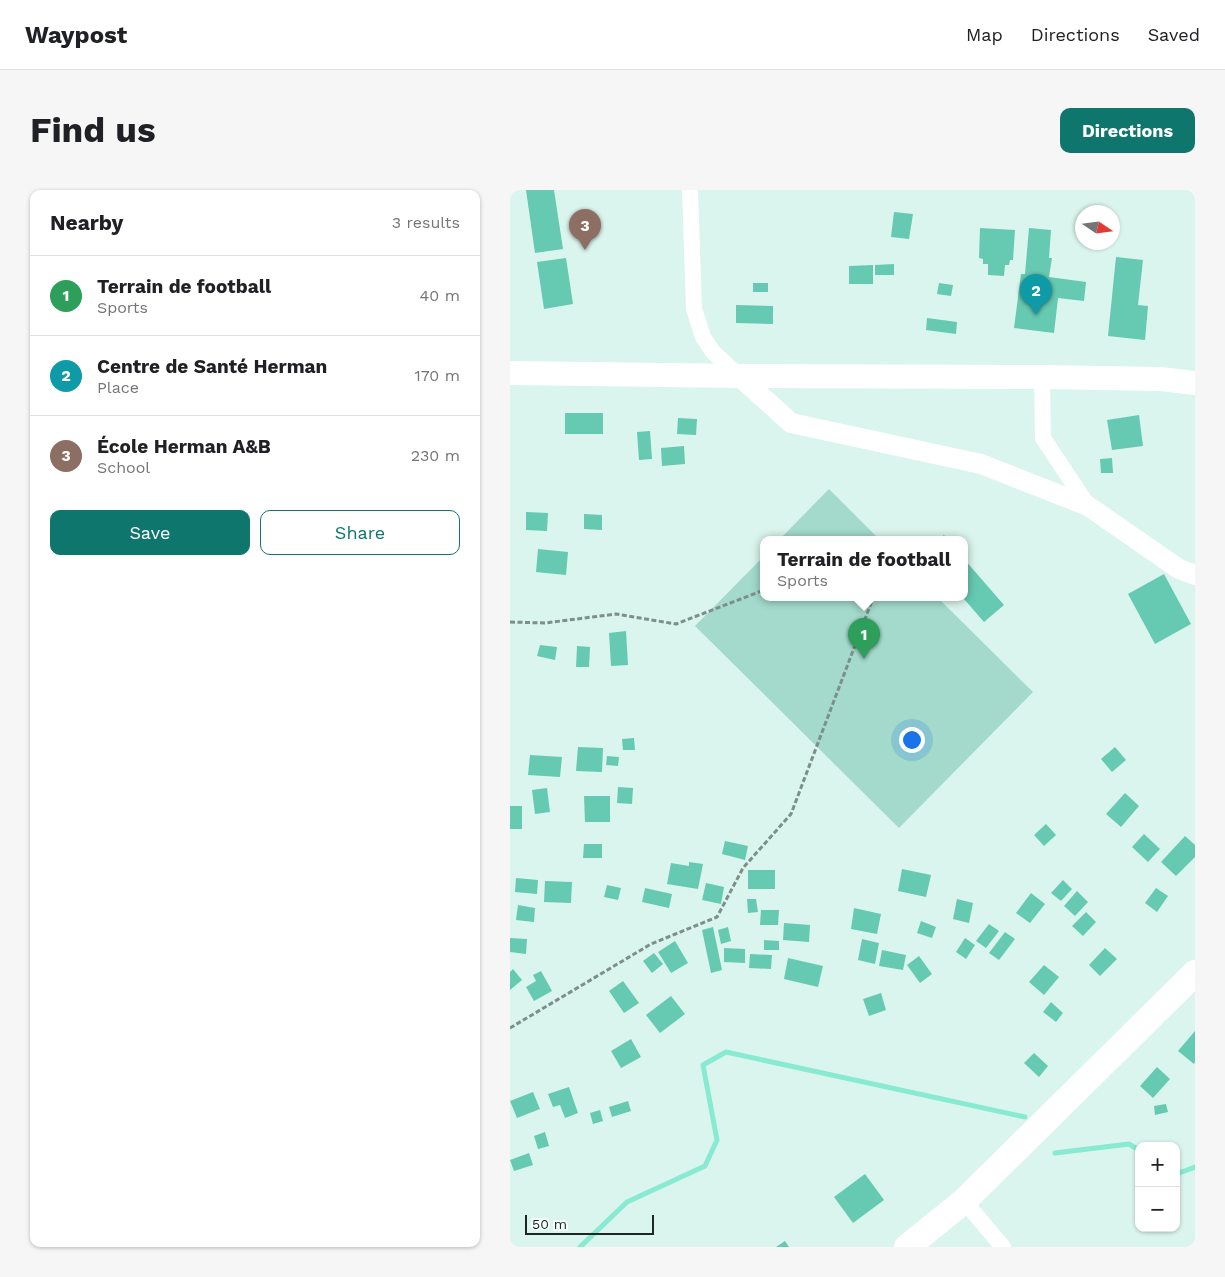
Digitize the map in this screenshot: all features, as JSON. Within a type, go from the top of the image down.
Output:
[{"type":"main road","points":[[510,373],[1042,377],[1161,379],[1195,383]]},
{"type":"main road","points":[[907,1247],[964,1201],[1195,973]]},
{"type":"street","points":[[690,190],[694,309],[703,337],[713,352],[791,424],[981,464],[1088,506],[1179,570],[1195,575]]},
{"type":"street","points":[[1042,377],[1043,438],[1088,506]]},
{"type":"street","points":[[964,1201],[1003,1247]]},
{"type":"path","points":[[510,622],[546,623],[616,614],[676,624],[760,592]]},
{"type":"path","points":[[510,1028],[651,944],[717,917],[743,868],[791,814],[872,601]]},
{"type":"green space","points":[[829,489],[876,536],[783,536]]},
{"type":"green space","points":[[760,560],[760,601],[941,601],[1033,692],[899,828],[695,626]]},
{"type":"building","points":[[526,190],[554,190],[563,249],[535,253]]},
{"type":"building","points":[[894,212],[913,214],[909,239],[891,237]]},
{"type":"building","points":[[980,228],[1015,230],[1013,260],[1010,260],[1009,265],[1005,265],[1004,276],[988,275],[988,264],[983,264],[983,259],[979,258]]},
{"type":"building","points":[[1029,228],[1051,230],[1049,258],[1052,258],[1049,277],[1086,282],[1084,301],[1058,298],[1054,333],[1014,328],[1021,274],[1025,274]]},
{"type":"building","points":[[1116,257],[1143,260],[1138,305],[1148,306],[1145,340],[1108,336]]},
{"type":"building","points":[[566,258],[573,304],[544,309],[537,262]]},
{"type":"building","points":[[894,264],[894,275],[875,275],[875,265]]},
{"type":"building","points":[[873,265],[873,284],[849,284],[849,266]]},
{"type":"building","points":[[753,283],[768,283],[768,292],[753,292]]},
{"type":"building","points":[[939,283],[953,285],[951,296],[937,294]]},
{"type":"building","points":[[736,305],[773,306],[773,324],[736,323]]},
{"type":"building","points":[[927,318],[957,322],[956,334],[926,330]]},
{"type":"building","points":[[565,413],[603,413],[603,434],[565,434]]},
{"type":"building","points":[[1139,415],[1143,446],[1112,450],[1107,420]]},
{"type":"building","points":[[678,418],[697,419],[696,435],[677,434]]},
{"type":"building","points":[[650,431],[652,459],[639,460],[637,432]]},
{"type":"building","points":[[684,446],[685,464],[662,466],[661,448]]},
{"type":"building","points":[[1112,458],[1113,473],[1101,473],[1100,459]]},
{"type":"building","points":[[526,512],[548,513],[547,531],[526,530]]},
{"type":"building","points":[[584,514],[602,515],[602,530],[584,529]]},
{"type":"building","points":[[538,549],[568,552],[566,575],[536,572]]},
{"type":"building","points":[[968,564],[1004,605],[984,622],[966,601],[968,601]]},
{"type":"building","points":[[1164,574],[1191,624],[1155,644],[1128,594]]},
{"type":"building","points":[[626,631],[628,665],[611,666],[609,633]]},
{"type":"building","points":[[540,645],[557,647],[555,660],[537,656]]},
{"type":"building","points":[[577,646],[590,647],[589,667],[576,667]]},
{"type":"building","points":[[634,738],[635,750],[623,750],[622,739]]},
{"type":"building","points":[[578,747],[603,748],[602,772],[576,771]]},
{"type":"building","points":[[1115,747],[1126,760],[1112,772],[1101,759]]},
{"type":"building","points":[[530,755],[562,757],[560,777],[528,775]]},
{"type":"building","points":[[607,756],[619,757],[618,766],[606,765]]},
{"type":"building","points":[[618,787],[633,788],[632,804],[617,803]]},
{"type":"building","points":[[547,788],[550,812],[535,814],[532,790]]},
{"type":"building","points":[[1125,793],[1139,806],[1121,827],[1106,814]]},
{"type":"building","points":[[584,796],[610,796],[610,822],[585,822]]},
{"type":"building","points":[[510,806],[522,806],[522,829],[510,829]]},
{"type":"building","points":[[1046,824],[1056,835],[1044,846],[1034,835]]},
{"type":"building","points":[[1144,834],[1160,849],[1148,862],[1132,847]]},
{"type":"building","points":[[1185,836],[1195,845],[1195,857],[1176,876],[1161,862]]},
{"type":"building","points":[[725,841],[748,846],[745,860],[722,854]]},
{"type":"building","points":[[584,844],[602,844],[602,858],[583,858]]},
{"type":"building","points":[[689,862],[703,864],[698,889],[667,884],[671,863],[689,866]]},
{"type":"building","points":[[902,869],[931,875],[926,897],[898,891]]},
{"type":"building","points":[[748,870],[775,870],[775,889],[748,889]]},
{"type":"building","points":[[516,878],[538,880],[537,894],[515,892]]},
{"type":"building","points":[[1063,880],[1072,889],[1061,901],[1051,893]]},
{"type":"building","points":[[545,881],[572,882],[571,903],[544,902]]},
{"type":"building","points":[[706,883],[724,887],[721,904],[702,900]]},
{"type":"building","points":[[607,885],[621,888],[618,900],[604,897]]},
{"type":"building","points":[[645,888],[672,894],[669,908],[642,902]]},
{"type":"building","points":[[1156,888],[1168,896],[1157,912],[1145,903]]},
{"type":"building","points":[[1077,891],[1088,902],[1075,916],[1064,906]]},
{"type":"building","points":[[1031,893],[1045,904],[1030,923],[1016,913]]},
{"type":"building","points":[[747,899],[756,899],[758,912],[748,913]]},
{"type":"building","points":[[957,899],[973,903],[969,923],[953,919]]},
{"type":"building","points":[[518,905],[535,908],[534,922],[516,920]]},
{"type":"building","points":[[854,908],[881,914],[877,934],[851,929]]},
{"type":"building","points":[[761,910],[779,910],[778,925],[760,925]]},
{"type":"building","points":[[1086,912],[1096,922],[1083,936],[1072,926]]},
{"type":"building","points":[[921,921],[936,927],[932,938],[917,933]]},
{"type":"building","points":[[784,923],[810,925],[809,942],[783,940]]},
{"type":"building","points":[[989,924],[999,931],[986,948],[976,941]]},
{"type":"building","points":[[713,927],[722,970],[711,973],[702,930]]},
{"type":"building","points":[[728,927],[731,941],[721,944],[718,930]]},
{"type":"building","points":[[1005,932],[1015,939],[999,960],[989,953]]},
{"type":"building","points":[[510,938],[527,939],[526,954],[510,952]]},
{"type":"building","points":[[965,938],[975,945],[966,959],[956,952]]},
{"type":"building","points":[[862,939],[879,943],[875,964],[858,960]]},
{"type":"building","points":[[764,940],[779,941],[779,950],[764,950]]},
{"type":"building","points":[[675,941],[688,963],[671,973],[658,952]]},
{"type":"building","points":[[724,948],[745,949],[745,963],[724,962]]},
{"type":"building","points":[[1105,948],[1117,959],[1100,976],[1089,965]]},
{"type":"building","points":[[882,950],[906,955],[903,970],[879,966]]},
{"type":"building","points":[[654,953],[663,964],[652,973],[643,961]]},
{"type":"building","points":[[750,954],[772,955],[771,969],[749,968]]},
{"type":"building","points":[[919,956],[932,974],[920,983],[907,965]]},
{"type":"building","points":[[788,958],[823,966],[818,987],[784,979]]},
{"type":"building","points":[[1044,965],[1059,977],[1044,995],[1029,982]]},
{"type":"building","points":[[513,969],[522,980],[510,990],[510,972]]},
{"type":"building","points":[[541,971],[552,991],[534,1001],[526,987],[536,981],[533,975]]},
{"type":"building","points":[[623,981],[639,1003],[624,1013],[609,991]]},
{"type":"building","points":[[881,993],[886,1010],[869,1016],[863,999]]},
{"type":"building","points":[[671,996],[685,1014],[660,1033],[646,1015]]},
{"type":"building","points":[[1051,1002],[1063,1013],[1056,1022],[1043,1012]]},
{"type":"building","points":[[1195,1031],[1195,1062],[1194,1064],[1178,1051]]},
{"type":"building","points":[[631,1039],[641,1057],[621,1068],[611,1051]]},
{"type":"building","points":[[1034,1053],[1048,1066],[1039,1077],[1024,1063]]},
{"type":"building","points":[[1157,1067],[1170,1079],[1153,1098],[1140,1086]]},
{"type":"building","points":[[569,1087],[578,1113],[565,1118],[560,1105],[553,1107],[548,1094]]},
{"type":"building","points":[[533,1092],[540,1109],[517,1118],[510,1101]]},
{"type":"building","points":[[628,1101],[631,1111],[612,1117],[609,1107]]},
{"type":"building","points":[[1166,1104],[1168,1112],[1155,1115],[1154,1106]]},
{"type":"building","points":[[600,1110],[603,1121],[593,1124],[590,1113]]},
{"type":"building","points":[[545,1132],[549,1146],[538,1149],[534,1136]]},
{"type":"building","points":[[529,1153],[533,1165],[514,1171],[510,1160]]},
{"type":"building","points":[[865,1174],[884,1200],[853,1223],[834,1197]]},
{"type":"building","points":[[785,1241],[789,1247],[776,1247]]},
{"type":"waterway","points":[[580,1247],[627,1202],[705,1166],[717,1140],[703,1065],[726,1052],[1025,1117]]},
{"type":"waterway","points":[[1055,1153],[1129,1144],[1135,1148]]},
{"type":"waterway","points":[[1180,1173],[1195,1167]]},
{"type":"place","name":"École Herman A&B","points":[[585,250]]},
{"type":"place","name":"Centre de Santé Herman","points":[[1036,315]]},
{"type":"place","name":"Terrain de football","points":[[864,659]]}]
